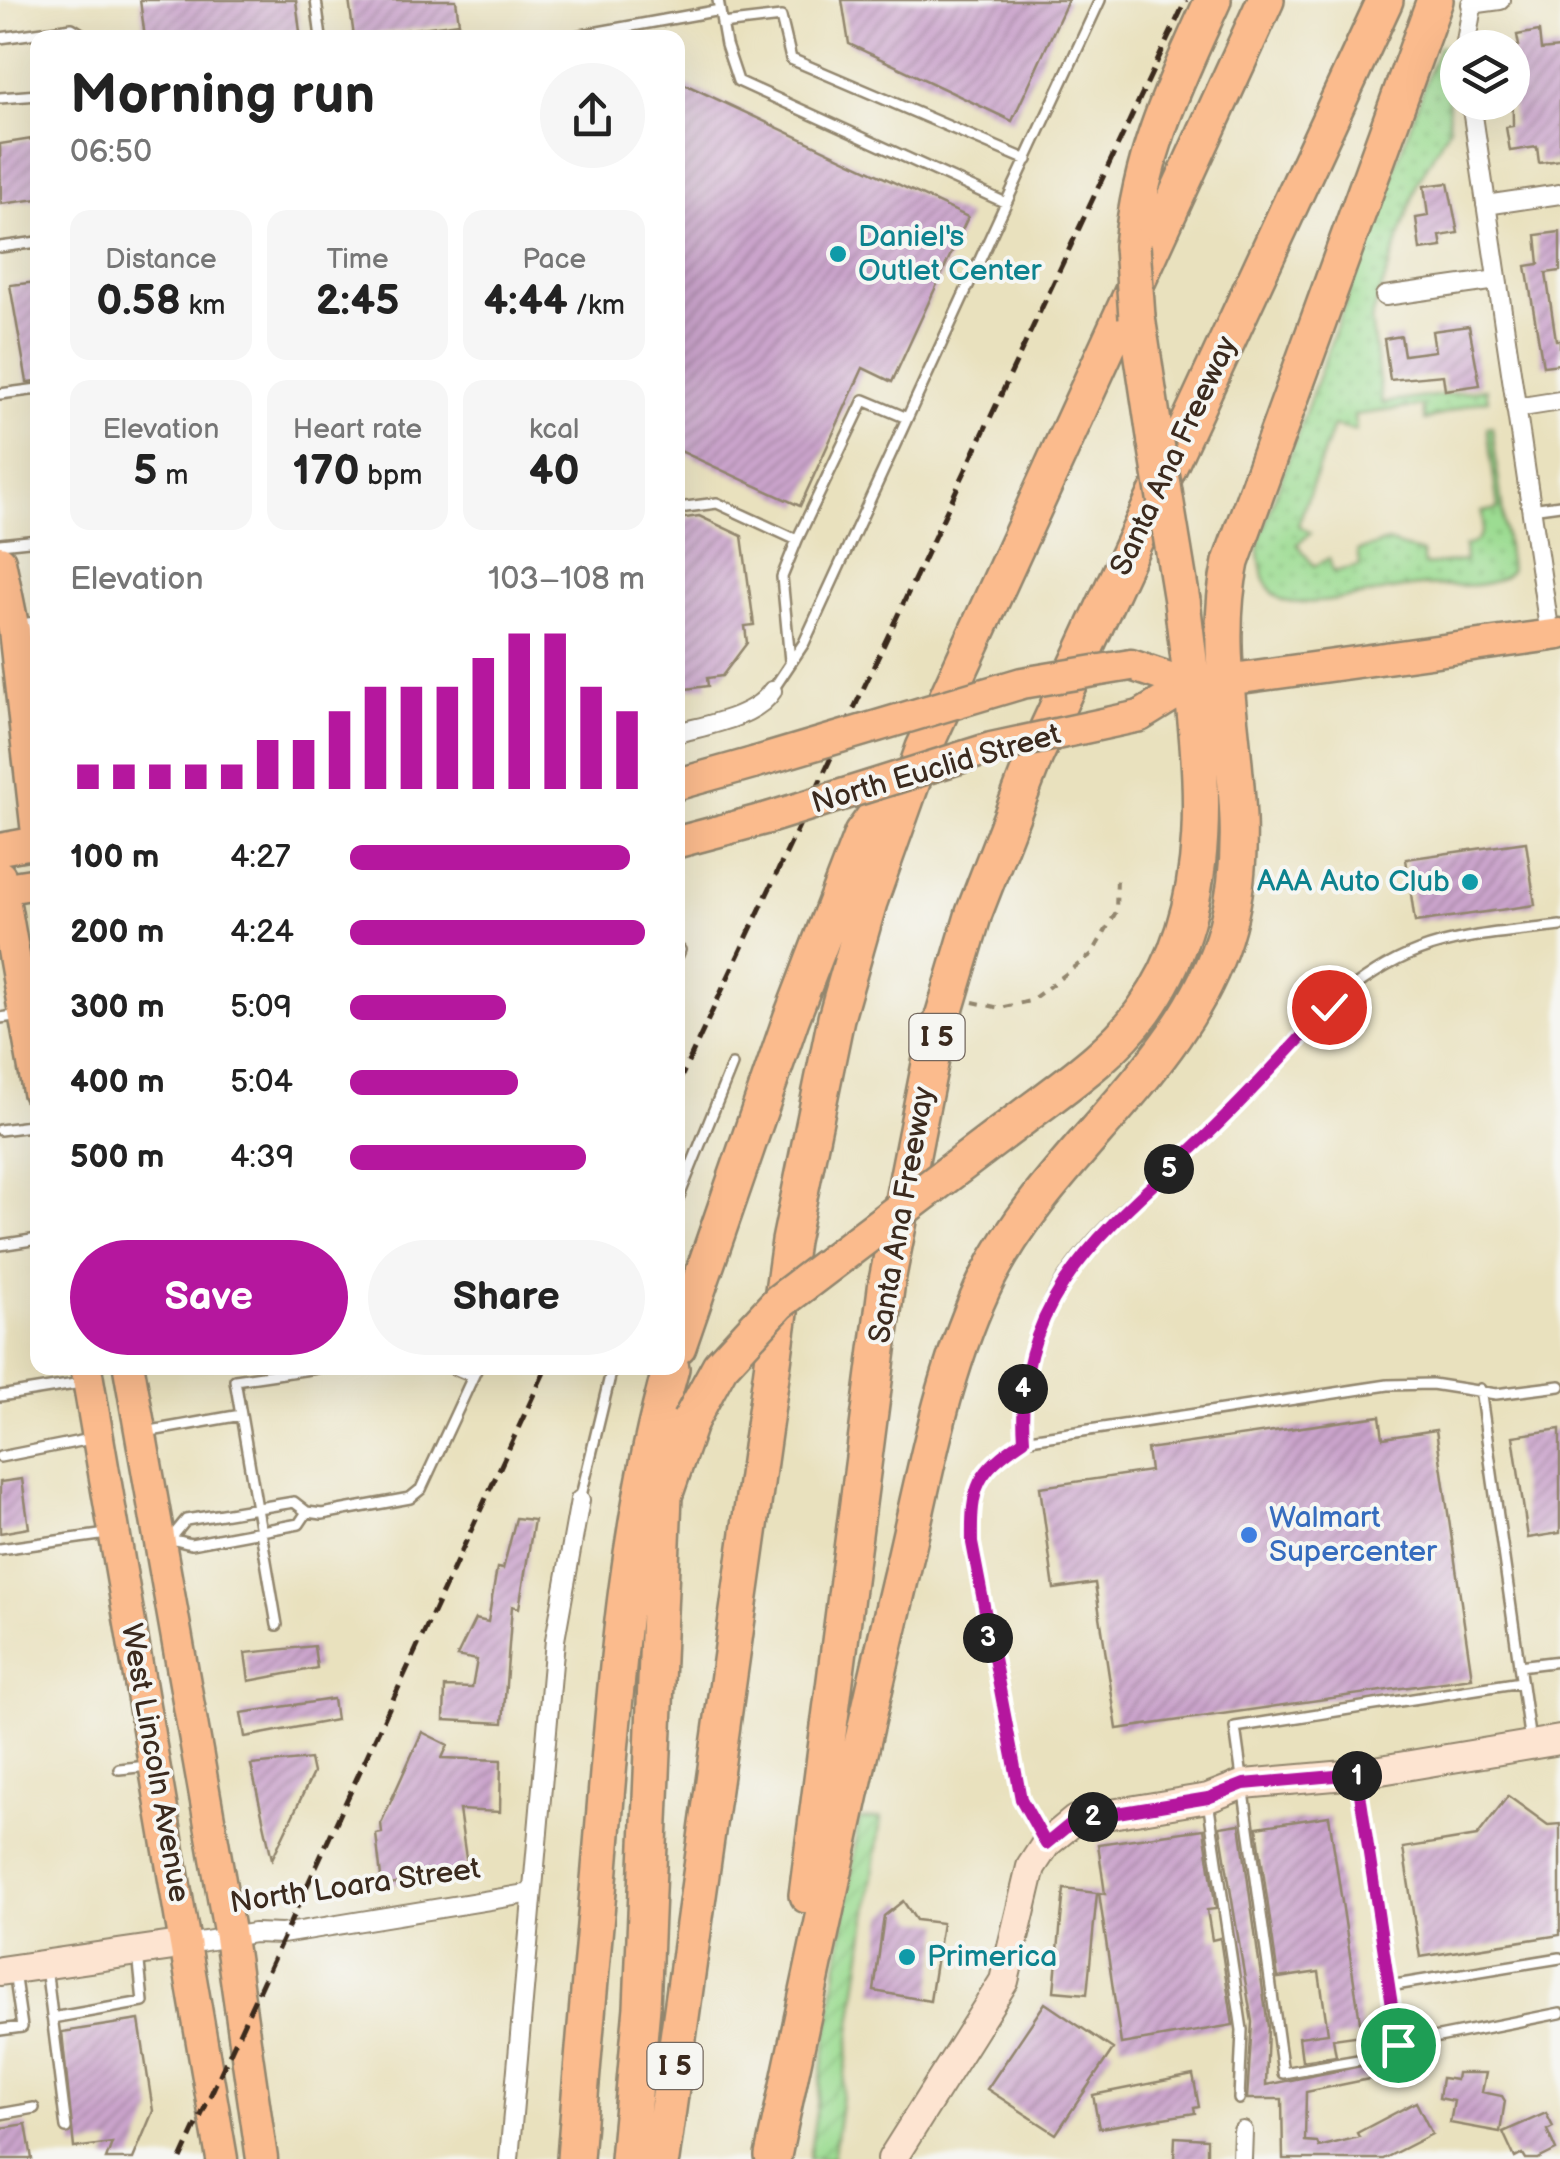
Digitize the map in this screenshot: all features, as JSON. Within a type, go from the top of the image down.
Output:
[{"type":"highway","points":[[772,2158],[865,1727],[944,1408],[971,1318],[1012,1236],[1170,1042],[1214,964],[1236,890],[1241,815],[1182,601],[1137,317],[1132,246],[1138,188],[1154,130],[1213,0]]},
{"type":"highway","name":"I 5","points":[[661,2159],[790,1241],[836,1018],[869,902],[924,748],[1266,0]]},
{"type":"highway","name":"Santa Ana Freeway","points":[[772,2158],[887,1281],[932,1054],[974,913],[1035,756],[1385,0]]},
{"type":"highway","points":[[628,2159],[642,2007],[664,1496],[690,1421],[720,1366],[779,1302],[1085,1071],[1143,1011],[1188,924],[1201,826],[1207,683],[1231,562],[1434,0]]},
{"type":"highway","points":[[685,1326],[778,1054],[862,834],[924,748]]},
{"type":"highway","points":[[575,2159],[610,1739],[634,1524],[646,1457],[669,1375]]},
{"type":"main road","points":[[0,561],[26,628],[30,699]]},
{"type":"main road","name":"North Euclid Street","points":[[690,840],[991,748],[1140,716],[1207,683],[1555,635]]},
{"type":"main road","name":"North Euclid Street","points":[[686,782],[992,692],[1131,665],[1207,683]]},
{"type":"main road","points":[[0,849],[30,843]]},
{"type":"main road","points":[[30,883],[1,884],[12,1016],[30,1069]]},
{"type":"main road","name":"West Lincoln Avenue","points":[[88,1375],[99,1438],[144,1537],[230,1937],[262,2159]]},
{"type":"main road","name":"West Lincoln Avenue","points":[[130,1375],[140,1433],[155,1764],[222,2159]]},
{"type":"street","points":[[1468,30],[1472,2],[1500,0]]},
{"type":"street","points":[[1474,120],[1530,509],[1555,635]]},
{"type":"street","points":[[1486,206],[1560,194]]},
{"type":"street","points":[[1385,296],[1497,280]]},
{"type":"street","points":[[1516,408],[1560,401]]},
{"type":"street","points":[[685,731],[730,718],[767,698],[772,691]]},
{"type":"street","points":[[509,2159],[555,1640],[580,1500]]},
{"type":"street","points":[[892,2159],[1004,1981],[1031,1867],[1046,1844],[1075,1820],[1208,1798],[1244,1784],[1357,1774],[1560,1740]]},
{"type":"street","name":"North Loara Street","points":[[186,1944],[282,1934],[532,1893]]},
{"type":"street","points":[[7,1970],[186,1944]]},
{"type":"street","points":[[1242,2159],[1243,2131]]},
{"type":"lane","points":[[316,0],[320,30]]},
{"type":"lane","points":[[772,691],[804,643],[1100,0]]},
{"type":"lane","points":[[602,30],[719,5],[738,81],[1006,203]]},
{"type":"lane","points":[[722,24],[781,17],[792,59],[1027,160]]},
{"type":"lane","points":[[0,38],[30,34]]},
{"type":"lane","points":[[0,98],[30,96]]},
{"type":"lane","points":[[0,246],[30,243]]},
{"type":"lane","points":[[0,394],[30,390]]},
{"type":"lane","points":[[790,662],[782,578],[864,400],[907,418]]},
{"type":"lane","points":[[685,507],[717,503],[797,540]]},
{"type":"lane","points":[[1530,509],[1560,504]]},
{"type":"lane","points":[[0,544],[30,541]]},
{"type":"lane","points":[[1024,1440],[1024,1380],[1047,1310],[1062,1280],[1125,1207],[1209,1133],[1329,1007],[1371,976],[1417,951],[1460,940],[1560,926]]},
{"type":"lane","points":[[685,1182],[732,1064]]},
{"type":"lane","points":[[0,1130],[30,1126]]},
{"type":"lane","points":[[0,1245],[30,1240]]},
{"type":"lane","points":[[0,1396],[84,1375]]},
{"type":"lane","points":[[269,1375],[235,1380],[277,1625]]},
{"type":"lane","points":[[144,1537],[186,1520],[294,1502],[307,1512],[322,1514],[410,1498],[421,1489],[474,1375]]},
{"type":"lane","points":[[580,1500],[610,1375]]},
{"type":"lane","points":[[1046,1844],[1021,1799],[972,1543],[971,1503],[978,1479],[996,1458],[1024,1440],[1388,1385],[1480,1389],[1496,1394],[1560,1386]]},
{"type":"lane","points":[[1480,1389],[1531,1744]]},
{"type":"lane","points":[[140,1433],[241,1415]]},
{"type":"lane","points":[[0,1457],[99,1438]]},
{"type":"lane","points":[[0,1549],[144,1537],[190,1544],[299,1524],[307,1512]]},
{"type":"lane","points":[[220,1515],[224,1538]]},
{"type":"lane","points":[[1519,1666],[1560,1661]]},
{"type":"lane","points":[[1364,2058],[1284,2074],[1235,1727],[1521,1682]]},
{"type":"lane","points":[[119,1769],[155,1764]]},
{"type":"lane","points":[[1357,1774],[1398,2045],[1560,2013]]},
{"type":"lane","points":[[1208,1798],[1242,2030],[1238,2098]]},
{"type":"lane","points":[[52,2018],[143,2002],[137,1951]]},
{"type":"lane","points":[[1390,1986],[1560,1958]]},
{"type":"lane","points":[[46,1965],[66,2128]]},
{"type":"lane","points":[[0,2030],[22,2027],[7,1970]]},
{"type":"lane","points":[[0,2114],[34,2108]]},
{"type":"path","points":[[950,996],[1000,1008],[1030,1002],[1092,954],[1116,912],[1117,878]]},
{"type":"green space","points":[[1440,46],[1440,120],[1449,120],[1449,127],[1418,182],[1371,320],[1382,403],[1486,389],[1488,400],[1425,420],[1422,406],[1354,415],[1356,431],[1333,426],[1298,525],[1311,533],[1297,544],[1314,566],[1329,558],[1333,572],[1360,566],[1357,551],[1387,542],[1422,553],[1424,565],[1465,561],[1464,546],[1475,542],[1481,534],[1482,512],[1498,509],[1487,427],[1492,427],[1510,571],[1493,582],[1469,586],[1421,586],[1320,602],[1289,602],[1280,599],[1268,585],[1259,555],[1260,537]]},
{"type":"green space","points":[[881,1818],[833,2159],[809,2159],[859,1819]]},
{"type":"building","points":[[140,0],[296,0],[300,30],[144,30]]},
{"type":"building","points":[[349,0],[456,0],[459,23],[406,30],[353,30]]},
{"type":"building","points":[[842,0],[1068,0],[1012,121],[849,44]]},
{"type":"building","points":[[1539,31],[1541,50],[1560,48],[1560,160],[1539,163],[1537,147],[1510,151],[1506,127],[1513,126],[1513,120],[1530,120],[1530,33]]},
{"type":"building","points":[[685,84],[968,217],[892,382],[863,368],[800,506],[685,453]]},
{"type":"building","points":[[30,139],[30,200],[1,204],[0,144]]},
{"type":"building","points":[[1448,183],[1458,233],[1440,236],[1442,247],[1420,250],[1416,218],[1428,216],[1424,186]]},
{"type":"building","points":[[1560,232],[1560,271],[1546,273],[1556,340],[1560,340],[1560,364],[1543,366],[1526,266],[1539,264],[1536,235]]},
{"type":"building","points":[[30,283],[30,382],[27,382],[10,285]]},
{"type":"building","points":[[1469,326],[1480,385],[1445,390],[1443,375],[1390,380],[1384,339],[1401,336],[1404,355],[1435,351],[1432,331]]},
{"type":"building","points":[[699,516],[742,536],[754,625],[745,626],[747,643],[722,676],[707,678],[708,686],[685,689],[685,518]]},
{"type":"building","name":"AAA Auto Club","points":[[1526,842],[1535,905],[1415,922],[1406,859]]},
{"type":"building","name":"Walmart Supercenter","points":[[1380,1416],[1383,1438],[1436,1430],[1472,1678],[1117,1729],[1095,1583],[1054,1589],[1040,1487],[1150,1471],[1147,1449]]},
{"type":"building","points":[[1560,1429],[1560,1533],[1528,1538],[1513,1436]]},
{"type":"building","points":[[22,1479],[29,1528],[0,1533],[0,1482]]},
{"type":"building","points":[[516,1518],[534,1520],[519,1608],[512,1606],[503,1723],[444,1720],[445,1687],[472,1688],[477,1660],[457,1656],[475,1619],[488,1622],[497,1568],[503,1569]]},
{"type":"building","points":[[314,1646],[317,1668],[249,1681],[245,1653]]},
{"type":"building","points":[[333,1699],[336,1720],[245,1737],[241,1713]]},
{"type":"building","points":[[422,1732],[448,1745],[442,1758],[501,1760],[500,1812],[459,1810],[468,1872],[382,1886],[376,1834],[382,1833],[381,1823]]},
{"type":"building","points":[[310,1759],[313,1773],[272,1859],[251,1765]]},
{"type":"building","points":[[1508,1796],[1548,1825],[1560,1824],[1560,1935],[1420,1957],[1403,1848],[1477,1836]]},
{"type":"building","points":[[1329,1816],[1362,2035],[1333,2039],[1336,2056],[1302,2061],[1299,2037],[1328,2033],[1319,1972],[1278,1978],[1257,1827]]},
{"type":"building","points":[[1240,1824],[1268,2027],[1266,2085],[1371,2064],[1374,2078],[1306,2092],[1305,2141],[1317,2142],[1319,2147],[1359,2137],[1357,2133],[1416,2102],[1432,2134],[1383,2159],[1283,2159],[1282,2099],[1247,2099],[1252,2022],[1220,1827]]},
{"type":"building","points":[[1204,1829],[1216,1909],[1207,1910],[1212,1940],[1220,1938],[1233,2025],[1121,2044],[1099,1893],[1105,1894],[1098,1844]]},
{"type":"building","points":[[1064,1889],[1097,1893],[1087,1994],[1054,1991]]},
{"type":"building","name":"Primerica","points":[[903,1901],[916,1920],[942,1923],[930,2001],[874,1991],[884,1916]]},
{"type":"building","points":[[1045,2003],[1113,2049],[1056,2134],[987,2089]]},
{"type":"building","points":[[139,2020],[153,2111],[133,2159],[106,2159],[112,2143],[74,2148],[62,2032]]},
{"type":"building","points":[[1457,2073],[1486,2073],[1482,2092],[1502,2096],[1505,2101],[1500,2132],[1450,2123],[1454,2101],[1439,2098],[1442,2078],[1456,2080]]},
{"type":"building","points":[[1193,2075],[1199,2107],[1194,2108],[1195,2113],[1099,2128],[1093,2095]]},
{"type":"building","points":[[1546,2113],[1553,2127],[1547,2130],[1556,2150],[1538,2159],[1526,2159],[1523,2154],[1515,2158],[1503,2132]]},
{"type":"building","points":[[26,2124],[32,2159],[0,2159],[0,2128]]},
{"type":"building","points":[[1175,2137],[1207,2139],[1207,2159],[1174,2159]]},
{"type":"railway","points":[[685,1069],[1186,0]]},
{"type":"railway","points":[[181,2159],[543,1375]]},
{"type":"place","name":"Daniel's Outlet Center","points":[[838,254]]},
{"type":"place","name":"AAA Auto Club","points":[[1470,882]]},
{"type":"place","name":"Walmart Supercenter","points":[[1249,1535]]},
{"type":"place","name":"Primerica","points":[[907,1957]]},
{"type":"route","points":[[1329,1007],[1209,1133],[1125,1207],[1062,1280],[1047,1310],[1024,1380],[1024,1440],[996,1458],[978,1479],[971,1503],[972,1543],[1021,1799],[1046,1844],[1075,1820],[1208,1798],[1244,1784],[1357,1774],[1398,2045]]}]
